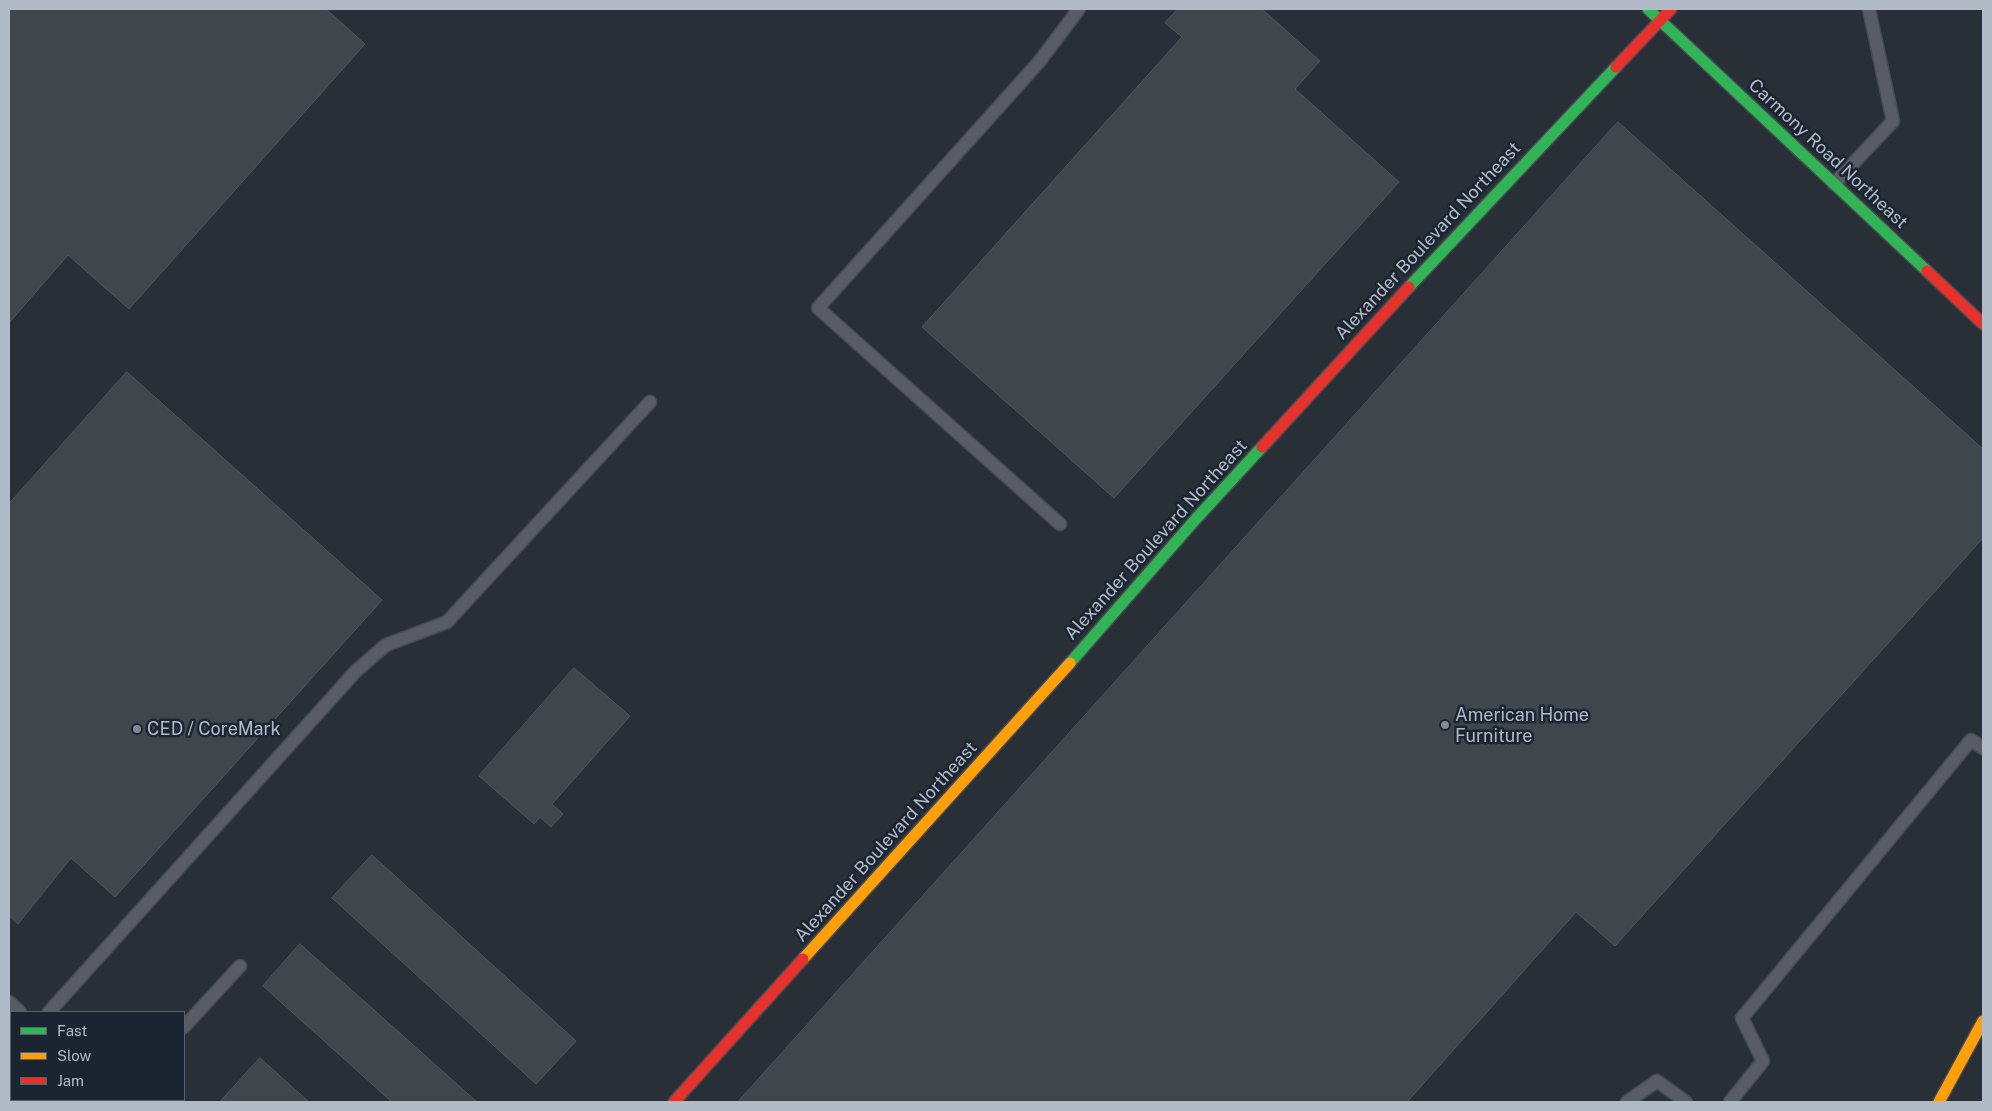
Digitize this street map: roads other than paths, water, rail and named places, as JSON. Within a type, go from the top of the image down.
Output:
[{"type":"street","name":"Carmony Road Northeast","points":[[1648,9],[1983,324]]},
{"type":"street","name":"Alexander Boulevard Northeast","points":[[674,1102],[1022,717],[1235,476],[1450,242],[1671,9]]},
{"type":"street","points":[[1939,1102],[1983,1021]]},
{"type":"lane","points":[[1060,524],[818,308],[1039,62],[1079,9]]},
{"type":"lane","points":[[1834,184],[1893,121],[1869,9]]},
{"type":"lane","points":[[50,1011],[356,671],[386,645],[447,622],[650,402]]},
{"type":"lane","points":[[1730,1102],[1763,1061],[1742,1018],[1971,740],[1983,748]]},
{"type":"lane","points":[[185,1026],[240,966]]},
{"type":"lane","points":[[9,1002],[19,1011]]},
{"type":"lane","points":[[1627,1102],[1657,1080],[1686,1102]]},
{"type":"place","name":"American Home Furniture","points":[[1445,725]]},
{"type":"place","name":"CED / CoreMark","points":[[137,729]]}]
